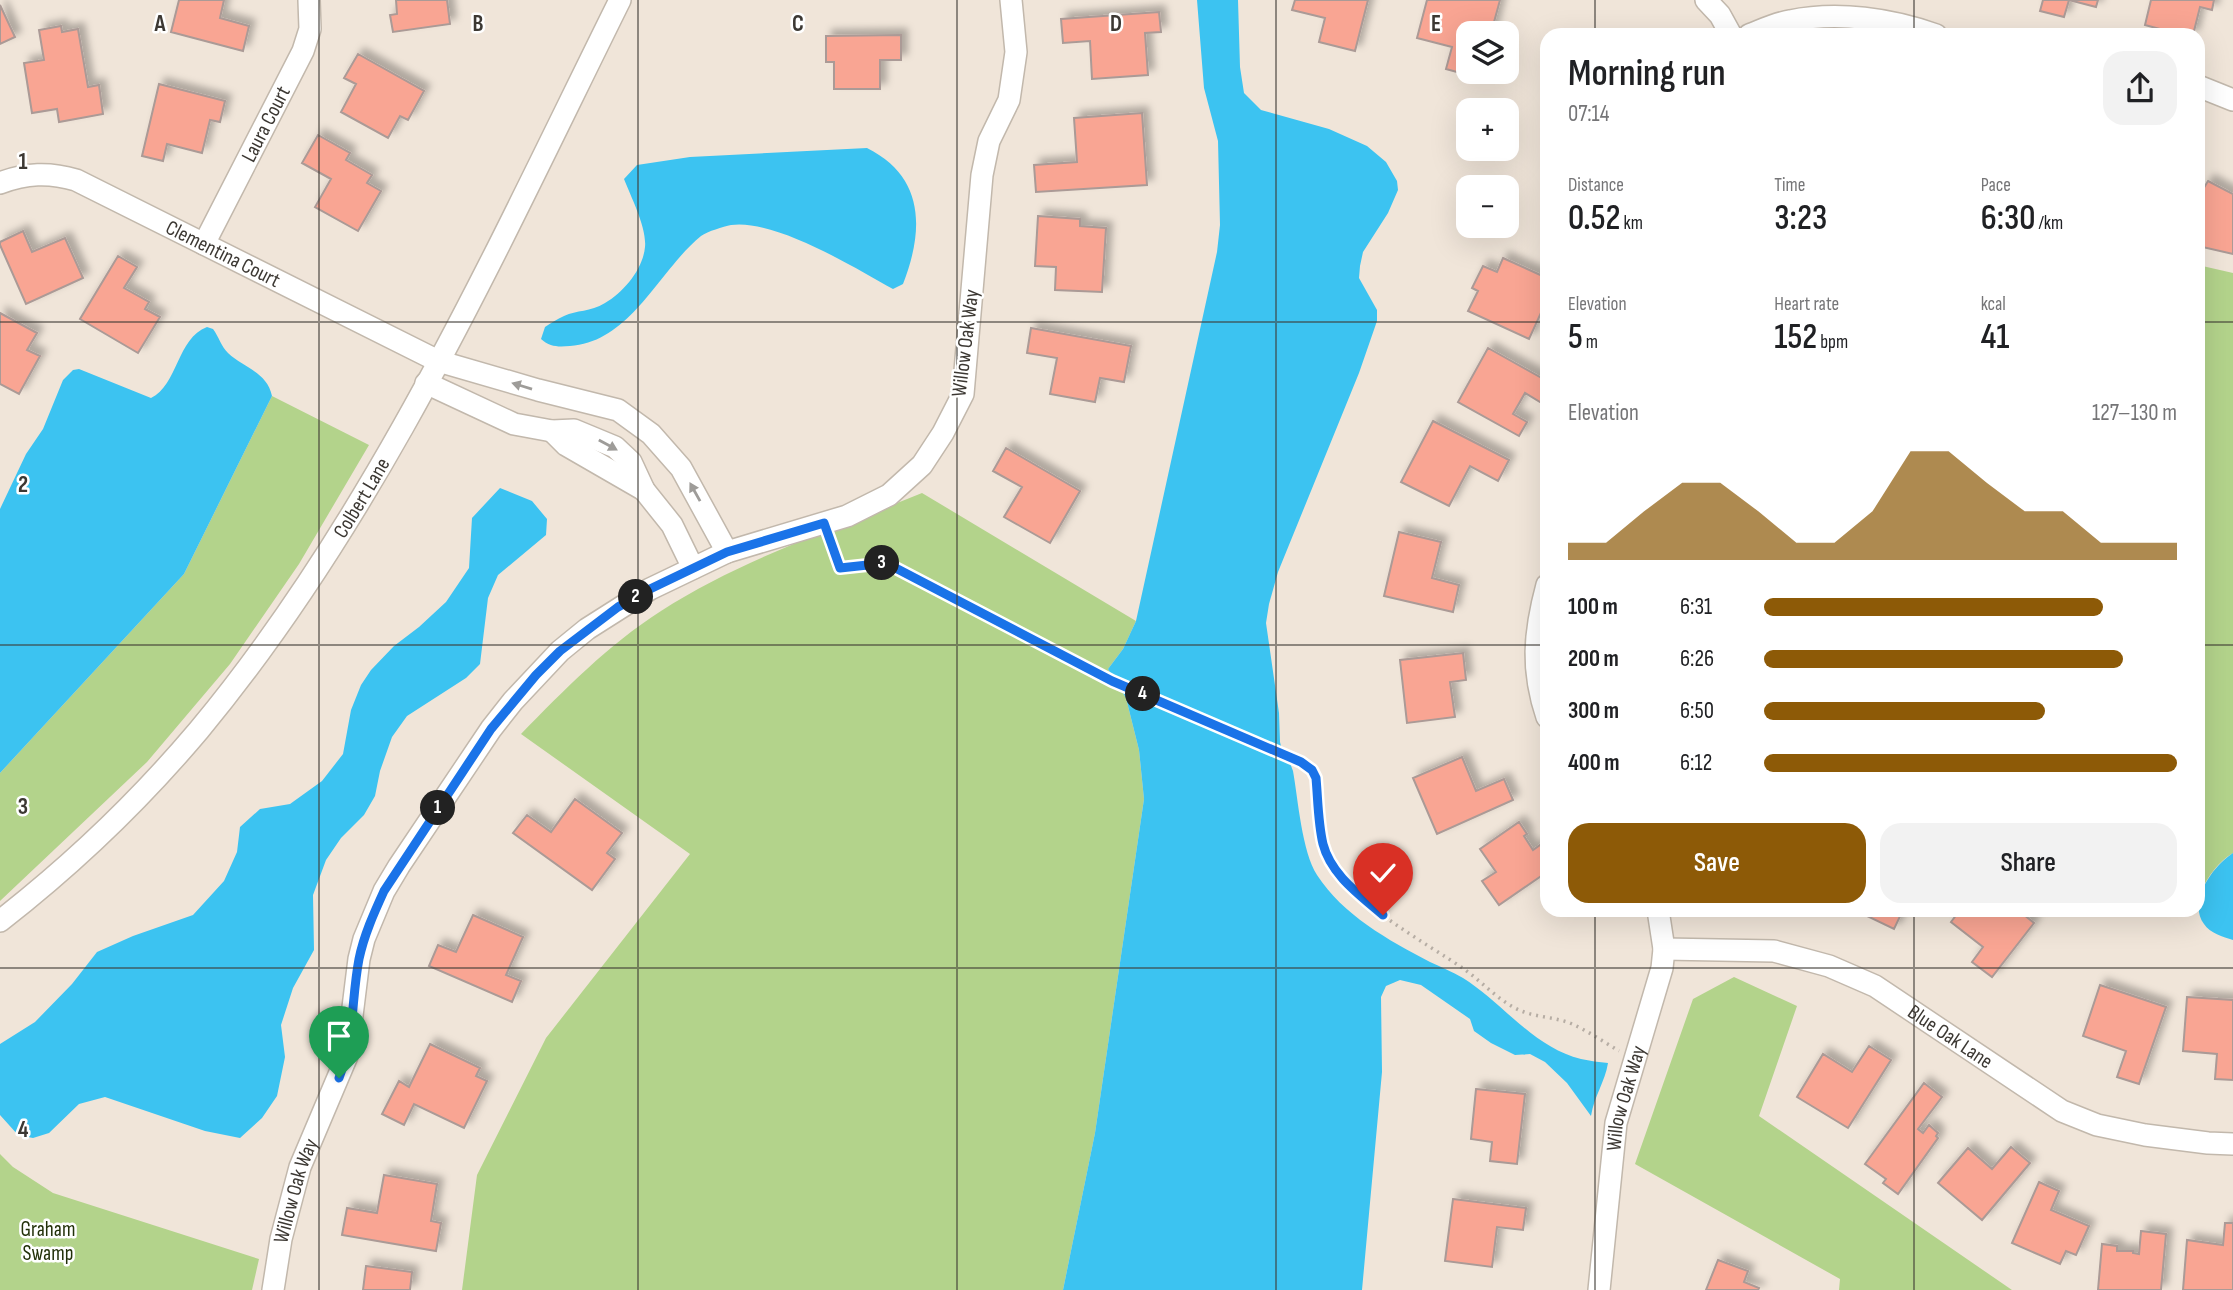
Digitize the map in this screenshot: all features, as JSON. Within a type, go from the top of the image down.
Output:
[{"type":"street","name":"Laura Court","points":[[204,244],[303,51],[310,29],[309,0]]},
{"type":"street","name":"Colbert Lane","points":[[0,921],[123,811],[176,756],[229,693],[338,536],[438,361],[620,0]]},
{"type":"street","name":"Willow Oak Way","points":[[273,1290],[281,1239],[300,1167],[347,1056],[359,959],[372,916],[384,891],[491,729],[560,651],[618,607],[727,552],[847,516],[889,495],[922,465],[943,433],[962,394],[982,175],[989,141],[1009,100],[1016,52],[1011,0]]},
{"type":"street","points":[[1706,0],[1720,15],[1727,28]]},
{"type":"street","points":[[1768,28],[1788,21],[1847,17],[1902,23],[1916,28]]},
{"type":"street","points":[[2205,89],[2233,100]]},
{"type":"street","name":"Clementina Court","points":[[0,183],[16,177],[41,174],[76,180],[438,361]]},
{"type":"street","points":[[438,361],[618,410],[651,434],[681,468],[727,552]]},
{"type":"street","points":[[426,383],[514,424],[552,430],[566,444],[644,490],[672,524],[693,568]]},
{"type":"street","points":[[1540,617],[1535,661],[1540,692]]},
{"type":"street","name":"Willow Oak Way","points":[[1599,1290],[1616,1123],[1657,987],[1664,949],[1659,917]]},
{"type":"street","name":"Blue Oak Lane","points":[[1664,949],[1774,951],[1829,966],[1875,986],[2062,1111],[2097,1125],[2145,1135],[2233,1144]]},
{"type":"path","points":[[824,523],[840,568],[886,563],[1112,681],[1301,762],[1312,770],[1316,778],[1324,844],[1331,863],[1347,884],[1383,915],[1516,1009],[1571,1023],[1634,1059]]},
{"type":"green space","points":[[2205,267],[2233,273],[2233,853],[2214,869],[2205,884]]},
{"type":"green space","points":[[272,396],[369,445],[299,564],[230,664],[147,762],[0,901],[0,773],[184,574]]},
{"type":"green space","points":[[922,493],[1136,621],[1123,649],[1108,669],[1126,698],[1139,750],[1144,799],[1095,1133],[1063,1290],[462,1290],[477,1175],[546,1038],[690,854],[521,734],[605,653],[642,624],[692,592],[756,560]]},
{"type":"green space","points":[[1734,977],[1797,1006],[1759,1116],[2012,1290],[1839,1290],[1840,1279],[1635,1164],[1693,999]]},
{"type":"green space","name":"Graham Swamp","points":[[0,1154],[13,1167],[53,1193],[259,1259],[252,1290],[0,1290]]},
{"type":"water","points":[[1197,0],[1238,0],[1240,67],[1244,93],[1261,110],[1329,129],[1367,146],[1386,162],[1397,181],[1398,190],[1388,213],[1363,252],[1360,266],[1359,278],[1377,310],[1377,321],[1359,373],[1278,572],[1266,623],[1279,713],[1280,742],[1284,758],[1293,771],[1304,839],[1312,865],[1328,889],[1367,925],[1414,954],[1463,978],[1548,1045],[1581,1059],[1608,1063],[1591,1116],[1567,1083],[1545,1062],[1530,1054],[1515,1055],[1491,1043],[1474,1031],[1470,1019],[1421,985],[1400,980],[1386,986],[1381,997],[1382,1072],[1362,1290],[1063,1290],[1095,1133],[1144,799],[1139,750],[1126,698],[1108,669],[1123,649],[1136,621],[1217,252],[1220,225],[1218,141],[1204,88]]},
{"type":"water","points":[[867,148],[886,160],[900,174],[915,207],[914,244],[903,284],[893,289],[814,246],[770,229],[731,225],[701,236],[643,302],[610,332],[591,342],[570,346],[554,346],[541,339],[545,327],[556,320],[594,308],[612,298],[625,286],[641,263],[645,247],[644,231],[624,179],[637,165],[690,157]]},
{"type":"water","points":[[207,327],[213,329],[228,353],[265,381],[272,396],[184,574],[0,773],[0,509],[26,454],[43,429],[63,380],[73,370],[79,369],[151,398],[167,383],[189,341]]},
{"type":"water","points":[[500,488],[532,501],[547,519],[546,535],[498,575],[488,598],[480,664],[466,678],[407,716],[392,737],[380,771],[375,796],[364,815],[341,838],[326,860],[313,895],[314,950],[293,988],[281,1025],[285,1057],[277,1096],[262,1118],[240,1138],[205,1131],[105,1097],[79,1104],[49,1133],[33,1138],[18,1135],[0,1115],[0,1044],[35,1022],[72,984],[97,952],[193,915],[224,881],[237,852],[240,827],[260,809],[290,804],[322,781],[343,754],[351,710],[361,685],[394,646],[446,602],[469,568],[472,518]]},
{"type":"water","points":[[2233,853],[2233,940],[2207,927],[2201,917],[2205,917],[2205,884]]},
{"type":"building","points":[[179,0],[224,0],[220,18],[249,26],[243,51],[171,32]]},
{"type":"building","points":[[396,0],[447,0],[450,24],[393,32],[390,15],[397,14]]},
{"type":"building","points":[[1295,0],[1368,0],[1355,51],[1319,42],[1325,18],[1292,10]]},
{"type":"building","points":[[1427,0],[1500,0],[1494,21],[1456,21],[1456,72],[1446,69],[1452,47],[1417,38]]},
{"type":"building","points":[[2043,0],[2069,0],[2064,17],[2040,11]]},
{"type":"building","points":[[2069,0],[2098,0],[2096,7]]},
{"type":"building","points":[[2151,0],[2214,0],[2212,10],[2200,7],[2195,28],[2156,28],[2145,25]]},
{"type":"building","points":[[0,5],[15,37],[0,44]]},
{"type":"building","points":[[1159,12],[1161,32],[1145,33],[1148,75],[1092,79],[1090,41],[1063,43],[1061,19]]},
{"type":"building","points":[[61,26],[62,32],[78,29],[88,87],[99,85],[103,114],[59,122],[57,109],[32,113],[24,63],[44,60],[39,30]]},
{"type":"building","points":[[901,35],[901,60],[880,60],[880,89],[834,89],[834,62],[826,62],[826,36]]},
{"type":"building","points":[[358,54],[424,91],[408,120],[400,116],[388,138],[341,112],[356,84],[344,78]]},
{"type":"building","points":[[159,84],[225,101],[220,122],[210,120],[202,153],[167,144],[163,161],[142,156]]},
{"type":"building","points":[[1142,113],[1147,185],[1036,192],[1034,165],[1077,162],[1074,118]]},
{"type":"building","points":[[318,135],[350,153],[346,160],[372,175],[367,183],[381,191],[358,231],[315,207],[331,179],[302,163]]},
{"type":"building","points":[[2208,181],[2233,194],[2233,254],[2205,248],[2205,186]]},
{"type":"building","points":[[1038,216],[1080,219],[1080,226],[1106,228],[1102,292],[1055,290],[1056,267],[1035,266]]},
{"type":"building","points":[[23,231],[32,252],[65,238],[83,278],[26,304],[0,245],[0,242]]},
{"type":"building","points":[[118,256],[137,267],[124,288],[149,302],[145,309],[160,317],[138,353],[80,319]]},
{"type":"building","points":[[1503,258],[1540,275],[1540,315],[1529,339],[1468,311],[1478,291],[1472,288],[1483,266],[1497,272]]},
{"type":"building","points":[[0,313],[37,333],[27,350],[40,356],[19,394],[0,384]]},
{"type":"building","points":[[1031,328],[1131,346],[1124,382],[1100,378],[1095,402],[1050,394],[1057,358],[1027,353]]},
{"type":"building","points":[[1488,348],[1540,377],[1540,402],[1525,393],[1513,414],[1527,422],[1519,436],[1458,402]]},
{"type":"building","points":[[1433,421],[1509,460],[1498,481],[1470,466],[1449,506],[1401,482]]},
{"type":"building","points":[[1006,448],[1080,491],[1050,543],[1004,517],[1022,487],[993,471]]},
{"type":"building","points":[[1399,532],[1441,542],[1432,578],[1459,585],[1453,612],[1384,596]]},
{"type":"building","points":[[1463,653],[1466,680],[1450,682],[1455,717],[1407,723],[1400,660]]},
{"type":"building","points":[[1462,757],[1476,791],[1504,779],[1513,800],[1437,834],[1413,778]]},
{"type":"building","points":[[575,799],[622,833],[607,853],[615,859],[592,890],[513,833],[527,815],[551,832]]},
{"type":"building","points":[[1519,822],[1533,850],[1540,845],[1540,877],[1499,905],[1482,881],[1496,872],[1480,849]]},
{"type":"building","points":[[473,915],[523,937],[506,975],[521,981],[512,1002],[429,966],[438,945],[456,952]]},
{"type":"building","points":[[1869,917],[1900,917],[1894,929]]},
{"type":"building","points":[[1955,917],[2027,917],[2034,923],[1992,977],[1972,962],[1983,947],[1951,922]]},
{"type":"building","points":[[2100,985],[2166,1007],[2139,1084],[2117,1077],[2126,1051],[2083,1036]]},
{"type":"building","points":[[2187,997],[2233,1000],[2233,1080],[2215,1079],[2217,1054],[2183,1051]]},
{"type":"building","points":[[430,1044],[480,1068],[476,1076],[487,1081],[464,1128],[414,1104],[404,1125],[382,1114],[399,1081],[409,1087]]},
{"type":"building","points":[[1869,1046],[1891,1060],[1848,1128],[1797,1097],[1823,1054],[1852,1072]]},
{"type":"building","points":[[1924,1083],[1942,1097],[1918,1129],[1923,1133],[1929,1125],[1938,1133],[1938,1138],[1898,1194],[1883,1183],[1886,1179],[1865,1164]]},
{"type":"building","points":[[1476,1089],[1525,1094],[1517,1164],[1490,1161],[1492,1142],[1471,1139]]},
{"type":"building","points":[[2011,1147],[2030,1163],[1982,1220],[1938,1183],[1968,1148],[1992,1169]]},
{"type":"building","points":[[384,1175],[437,1184],[431,1221],[441,1223],[436,1251],[342,1235],[347,1208],[377,1213]]},
{"type":"building","points":[[2039,1182],[2059,1191],[2051,1210],[2089,1226],[2076,1255],[2066,1251],[2060,1264],[2012,1243]]},
{"type":"building","points":[[1453,1199],[1526,1208],[1523,1230],[1497,1227],[1492,1267],[1445,1261]]},
{"type":"building","points":[[2225,1223],[2233,1223],[2233,1290],[2183,1290],[2187,1240],[2223,1245]]},
{"type":"building","points":[[2141,1231],[2166,1234],[2161,1290],[2098,1290],[2102,1244],[2117,1246],[2117,1251],[2133,1251],[2139,1254]]},
{"type":"building","points":[[1718,1260],[1748,1271],[1744,1282],[1759,1288],[1758,1290],[1706,1290]]},
{"type":"building","points":[[366,1266],[412,1272],[410,1290],[363,1290]]},
{"type":"route","points":[[339,1078],[351,1039],[359,959],[372,916],[399,866],[491,729],[513,701],[560,651],[618,607],[727,552],[824,523],[840,568],[886,563],[1112,681],[1301,762],[1312,770],[1316,778],[1324,844],[1331,863],[1347,884],[1383,915]]}]
